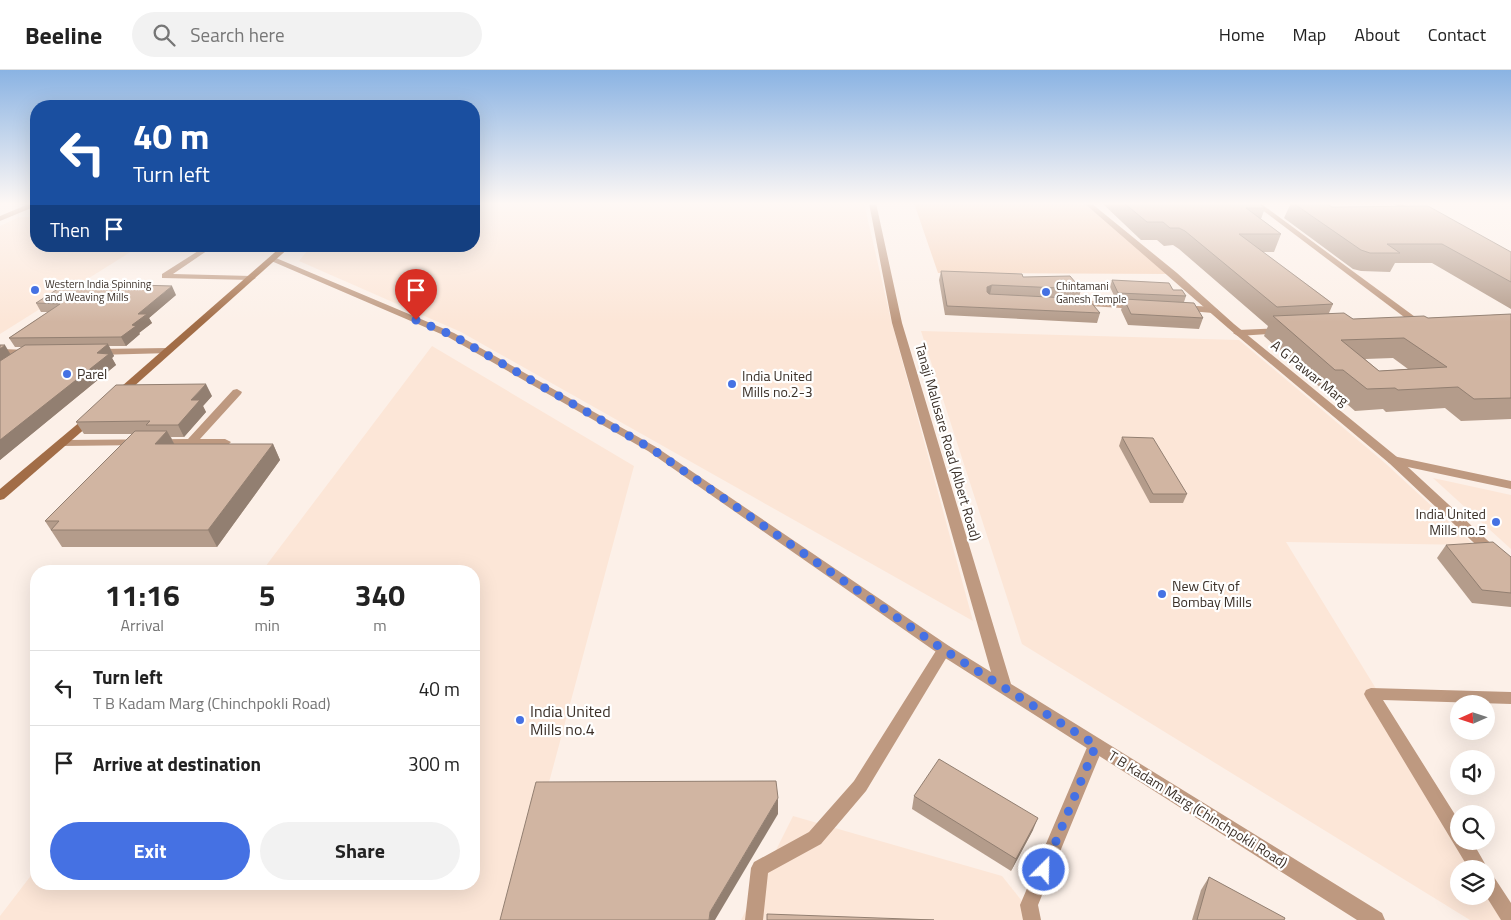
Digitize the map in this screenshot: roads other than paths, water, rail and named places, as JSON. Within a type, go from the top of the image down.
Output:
[{"type":"main road","points":[[0,496],[281,252]]},
{"type":"street","name":"Tanaji Malusare Road (Albert Road)","points":[[880,243],[897,323],[1004,688]]},
{"type":"street","name":"A G Pawar Marg","points":[[1134,243],[1238,333],[1393,460],[1511,570]]},
{"type":"street","points":[[1311,243],[1423,324],[1400,325]]},
{"type":"street","name":"T B Kadam Marg (Chinchpokli Road)","points":[[273,260],[452,335],[652,449],[944,650],[1375,920]]},
{"type":"street","points":[[1066,302],[1149,306]]},
{"type":"street","points":[[1167,307],[1213,310]]},
{"type":"street","points":[[1238,333],[1295,330]]},
{"type":"street","points":[[83,352],[168,351]]},
{"type":"street","points":[[0,352],[46,353]]},
{"type":"street","points":[[14,363],[27,353]]},
{"type":"street","points":[[192,441],[237,392]]},
{"type":"street","points":[[62,443],[225,442]]},
{"type":"street","points":[[1393,460],[1511,485]]},
{"type":"lane","points":[[202,252],[165,276],[252,278]]},
{"type":"lane","points":[[754,920],[760,868],[815,838],[860,786],[944,650]]},
{"type":"lane","points":[[1450,821],[1371,694],[1511,698]]},
{"type":"lane","points":[[1032,920],[1029,905],[1096,745]]},
{"type":"lane","points":[[1495,894],[1511,920]]},
{"type":"place","name":"Western India Spinning and Weaving Mills","points":[[35,290]]},
{"type":"place","name":"Chintamani Ganesh Temple","points":[[1046,292]]},
{"type":"place","name":"Parel","points":[[67,374]]},
{"type":"place","name":"India United Mills no.2-3","points":[[732,384]]},
{"type":"place","name":"India United Mills no.5","points":[[1496,522]]},
{"type":"place","name":"New City of Bombay Mills","points":[[1162,594]]},
{"type":"place","name":"India United Mills no.4","points":[[520,720]]}]
